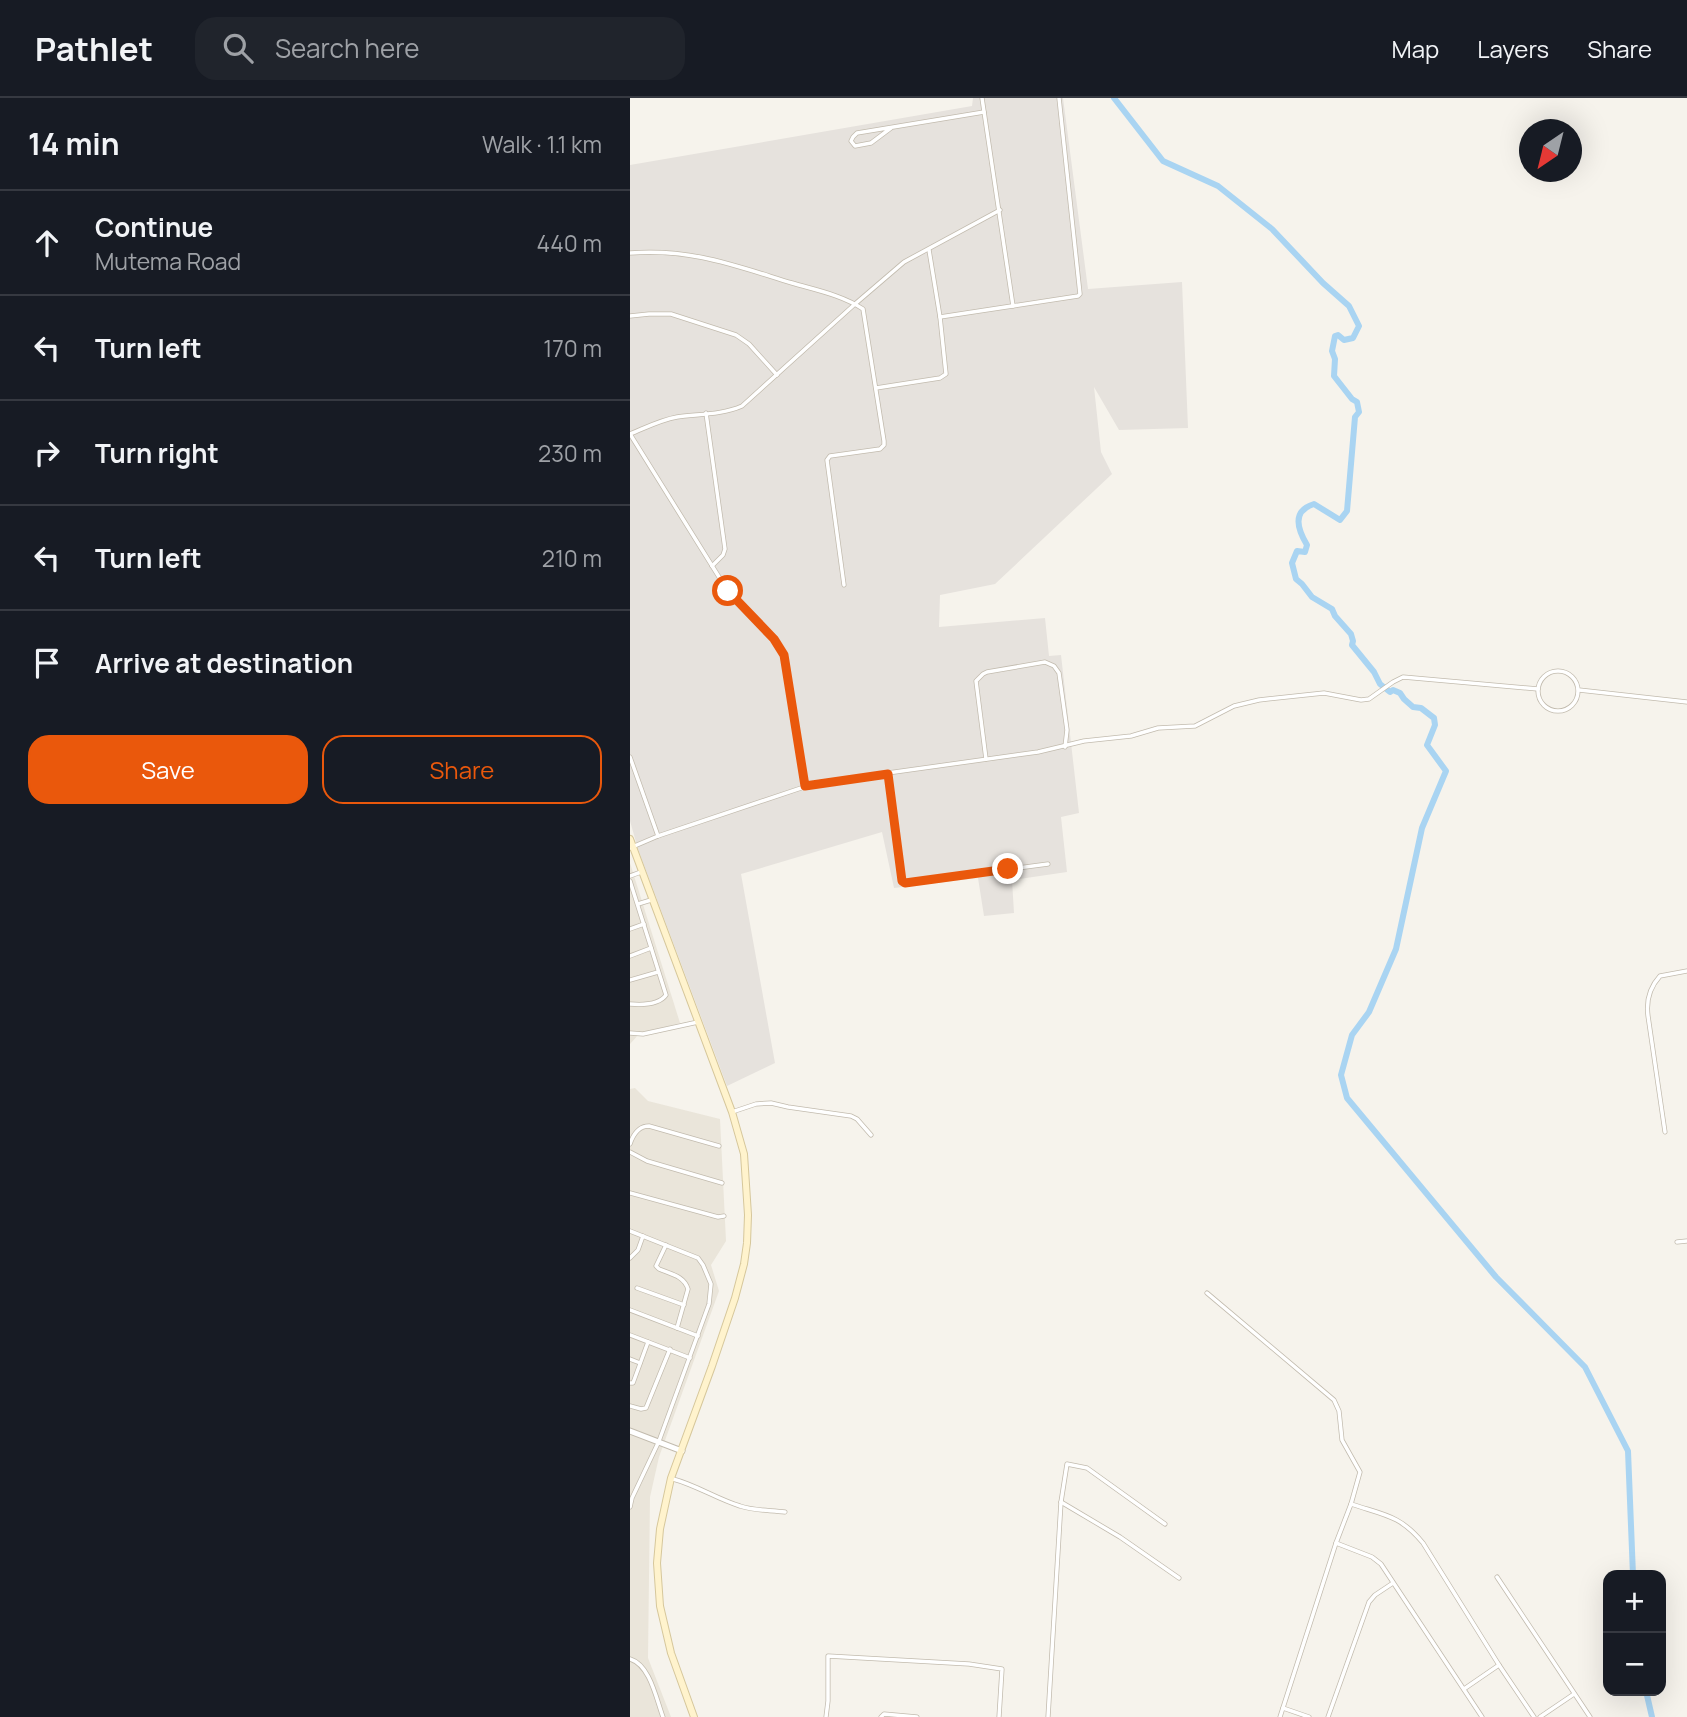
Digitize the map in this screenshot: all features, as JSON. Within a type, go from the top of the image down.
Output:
[{"type":"main road","points":[[630,839],[631,848],[732,1112],[744,1154],[748,1215],[746,1254],[735,1298],[671,1478],[660,1529],[657,1563],[660,1606],[671,1653],[694,1717]]},
{"type":"street","points":[[982,98],[1013,306]]},
{"type":"street","points":[[940,317],[1078,296],[1080,293],[1059,98]]},
{"type":"street","points":[[891,128],[868,144],[855,146],[851,141],[857,133],[984,112]]},
{"type":"street","points":[[805,786],[784,655],[774,639],[728,591],[630,434],[665,420],[732,410],[742,406],[904,262],[1000,210]]},
{"type":"street","points":[[876,388],[940,378],[946,371],[929,249]]},
{"type":"street","points":[[630,253],[695,255],[828,294],[863,309],[884,445],[880,449],[830,456],[827,460],[844,585]]},
{"type":"street","points":[[630,316],[671,314],[736,335],[749,344],[777,375]]},
{"type":"street","points":[[706,413],[725,549],[712,566]]},
{"type":"street","points":[[986,759],[976,681],[987,672],[1045,662],[1054,666],[1059,673],[1067,730],[1065,747]]},
{"type":"street","points":[[1556,671],[1573,677],[1579,690],[1572,707],[1564,711],[1554,711],[1545,707],[1539,699],[1538,689],[1541,680],[1556,671]]},
{"type":"street","points":[[631,848],[658,836],[805,786],[1038,752],[1095,740],[1131,736],[1158,728],[1195,726],[1234,706],[1259,700],[1324,693],[1369,699],[1403,677],[1538,689]]},
{"type":"street","points":[[1579,690],[1687,702]]},
{"type":"street","points":[[630,757],[658,836]]},
{"type":"street","points":[[888,774],[902,881],[905,883],[1048,864]]},
{"type":"street","points":[[630,1004],[643,1004],[664,998],[666,992],[630,878],[642,872]]},
{"type":"street","points":[[630,903],[652,900]]},
{"type":"street","points":[[630,929],[644,924]]},
{"type":"street","points":[[630,956],[651,948]]},
{"type":"street","points":[[1665,1132],[1647,1003],[1653,985],[1660,976],[1687,971]]},
{"type":"street","points":[[630,980],[658,972]]},
{"type":"street","points":[[630,1033],[643,1034],[698,1022]]},
{"type":"street","points":[[732,1112],[757,1104],[776,1104],[851,1116],[871,1135]]},
{"type":"street","points":[[630,1144],[637,1131],[649,1125],[719,1146]]},
{"type":"street","points":[[630,1152],[647,1161],[722,1183]]},
{"type":"street","points":[[630,1194],[718,1217],[724,1216]]},
{"type":"street","points":[[630,1231],[698,1258],[710,1279],[711,1295],[659,1441],[630,1507]]},
{"type":"street","points":[[630,1258],[638,1250],[643,1236]]},
{"type":"street","points":[[1677,1242],[1687,1241]]},
{"type":"street","points":[[666,1245],[656,1266],[680,1277],[688,1289],[677,1328]]},
{"type":"street","points":[[637,1288],[684,1305]]},
{"type":"street","points":[[1207,1293],[1334,1401],[1339,1411],[1342,1440],[1360,1472],[1280,1717]]},
{"type":"street","points":[[630,1310],[698,1336]]},
{"type":"street","points":[[630,1335],[690,1358]]},
{"type":"street","points":[[630,1383],[633,1383],[649,1341]]},
{"type":"street","points":[[630,1406],[646,1408],[670,1349]]},
{"type":"street","points":[[630,1359],[640,1363]]},
{"type":"street","points":[[630,1431],[682,1451]]},
{"type":"street","points":[[1048,1717],[1061,1502],[1067,1464],[1087,1468],[1165,1524]]},
{"type":"street","points":[[671,1478],[744,1507],[785,1512]]},
{"type":"street","points":[[1061,1502],[1120,1537],[1179,1578]]},
{"type":"street","points":[[1351,1504],[1394,1518],[1415,1533],[1534,1717]]},
{"type":"street","points":[[1336,1543],[1381,1564],[1482,1717]]},
{"type":"street","points":[[1497,1577],[1590,1717]]},
{"type":"street","points":[[1328,1717],[1369,1602],[1393,1583]]},
{"type":"street","points":[[826,1717],[828,1657],[909,1660],[1002,1668],[999,1717]]},
{"type":"street","points":[[630,1658],[646,1670],[663,1717]]},
{"type":"street","points":[[1464,1689],[1499,1665]]},
{"type":"street","points":[[1540,1717],[1574,1693]]},
{"type":"street","points":[[1283,1708],[1309,1717]]},
{"type":"street","points":[[881,1717],[884,1714],[917,1717]]},
{"type":"shaded area","points":[[973,98],[1063,98],[1088,289],[1182,282],[1188,428],[1119,430],[1094,387],[1101,452],[1112,474],[995,584],[940,595],[939,627],[1045,618],[1049,656],[1061,655],[1079,813],[1061,817],[1067,872],[1012,880],[1014,913],[984,916],[978,878],[894,888],[882,832],[741,874],[775,1063],[727,1086],[638,849],[630,821],[630,165],[972,106]]},
{"type":"shaded area","points":[[630,863],[680,1023],[639,1034],[630,1044]]},
{"type":"shaded area","points":[[635,1088],[648,1101],[720,1119],[726,1241],[711,1265],[719,1291],[659,1457],[650,1497],[648,1658],[671,1717],[630,1717],[630,1089]]},
{"type":"waterway","points":[[1114,98],[1163,161],[1218,186],[1272,229],[1323,283],[1349,306],[1359,326],[1353,338],[1344,340],[1338,335],[1335,336],[1332,351],[1335,359],[1334,376],[1357,402],[1359,412],[1355,417],[1347,511],[1340,520],[1314,504],[1302,511],[1298,521],[1307,545],[1305,552],[1297,551],[1292,563],[1296,579],[1312,597],[1332,609],[1351,634],[1352,645],[1374,672],[1380,684],[1390,692],[1393,690],[1400,693],[1413,707],[1421,708],[1434,718],[1435,725],[1427,745],[1446,771],[1422,828],[1396,949],[1369,1012],[1352,1035],[1341,1075],[1347,1098],[1496,1277],[1585,1367],[1628,1451],[1633,1570]]},
{"type":"waterway","points":[[1647,1696],[1652,1717]]},
{"type":"route","points":[[728,591],[774,639],[784,655],[805,786],[888,774],[902,881],[905,883],[1008,869]]}]
